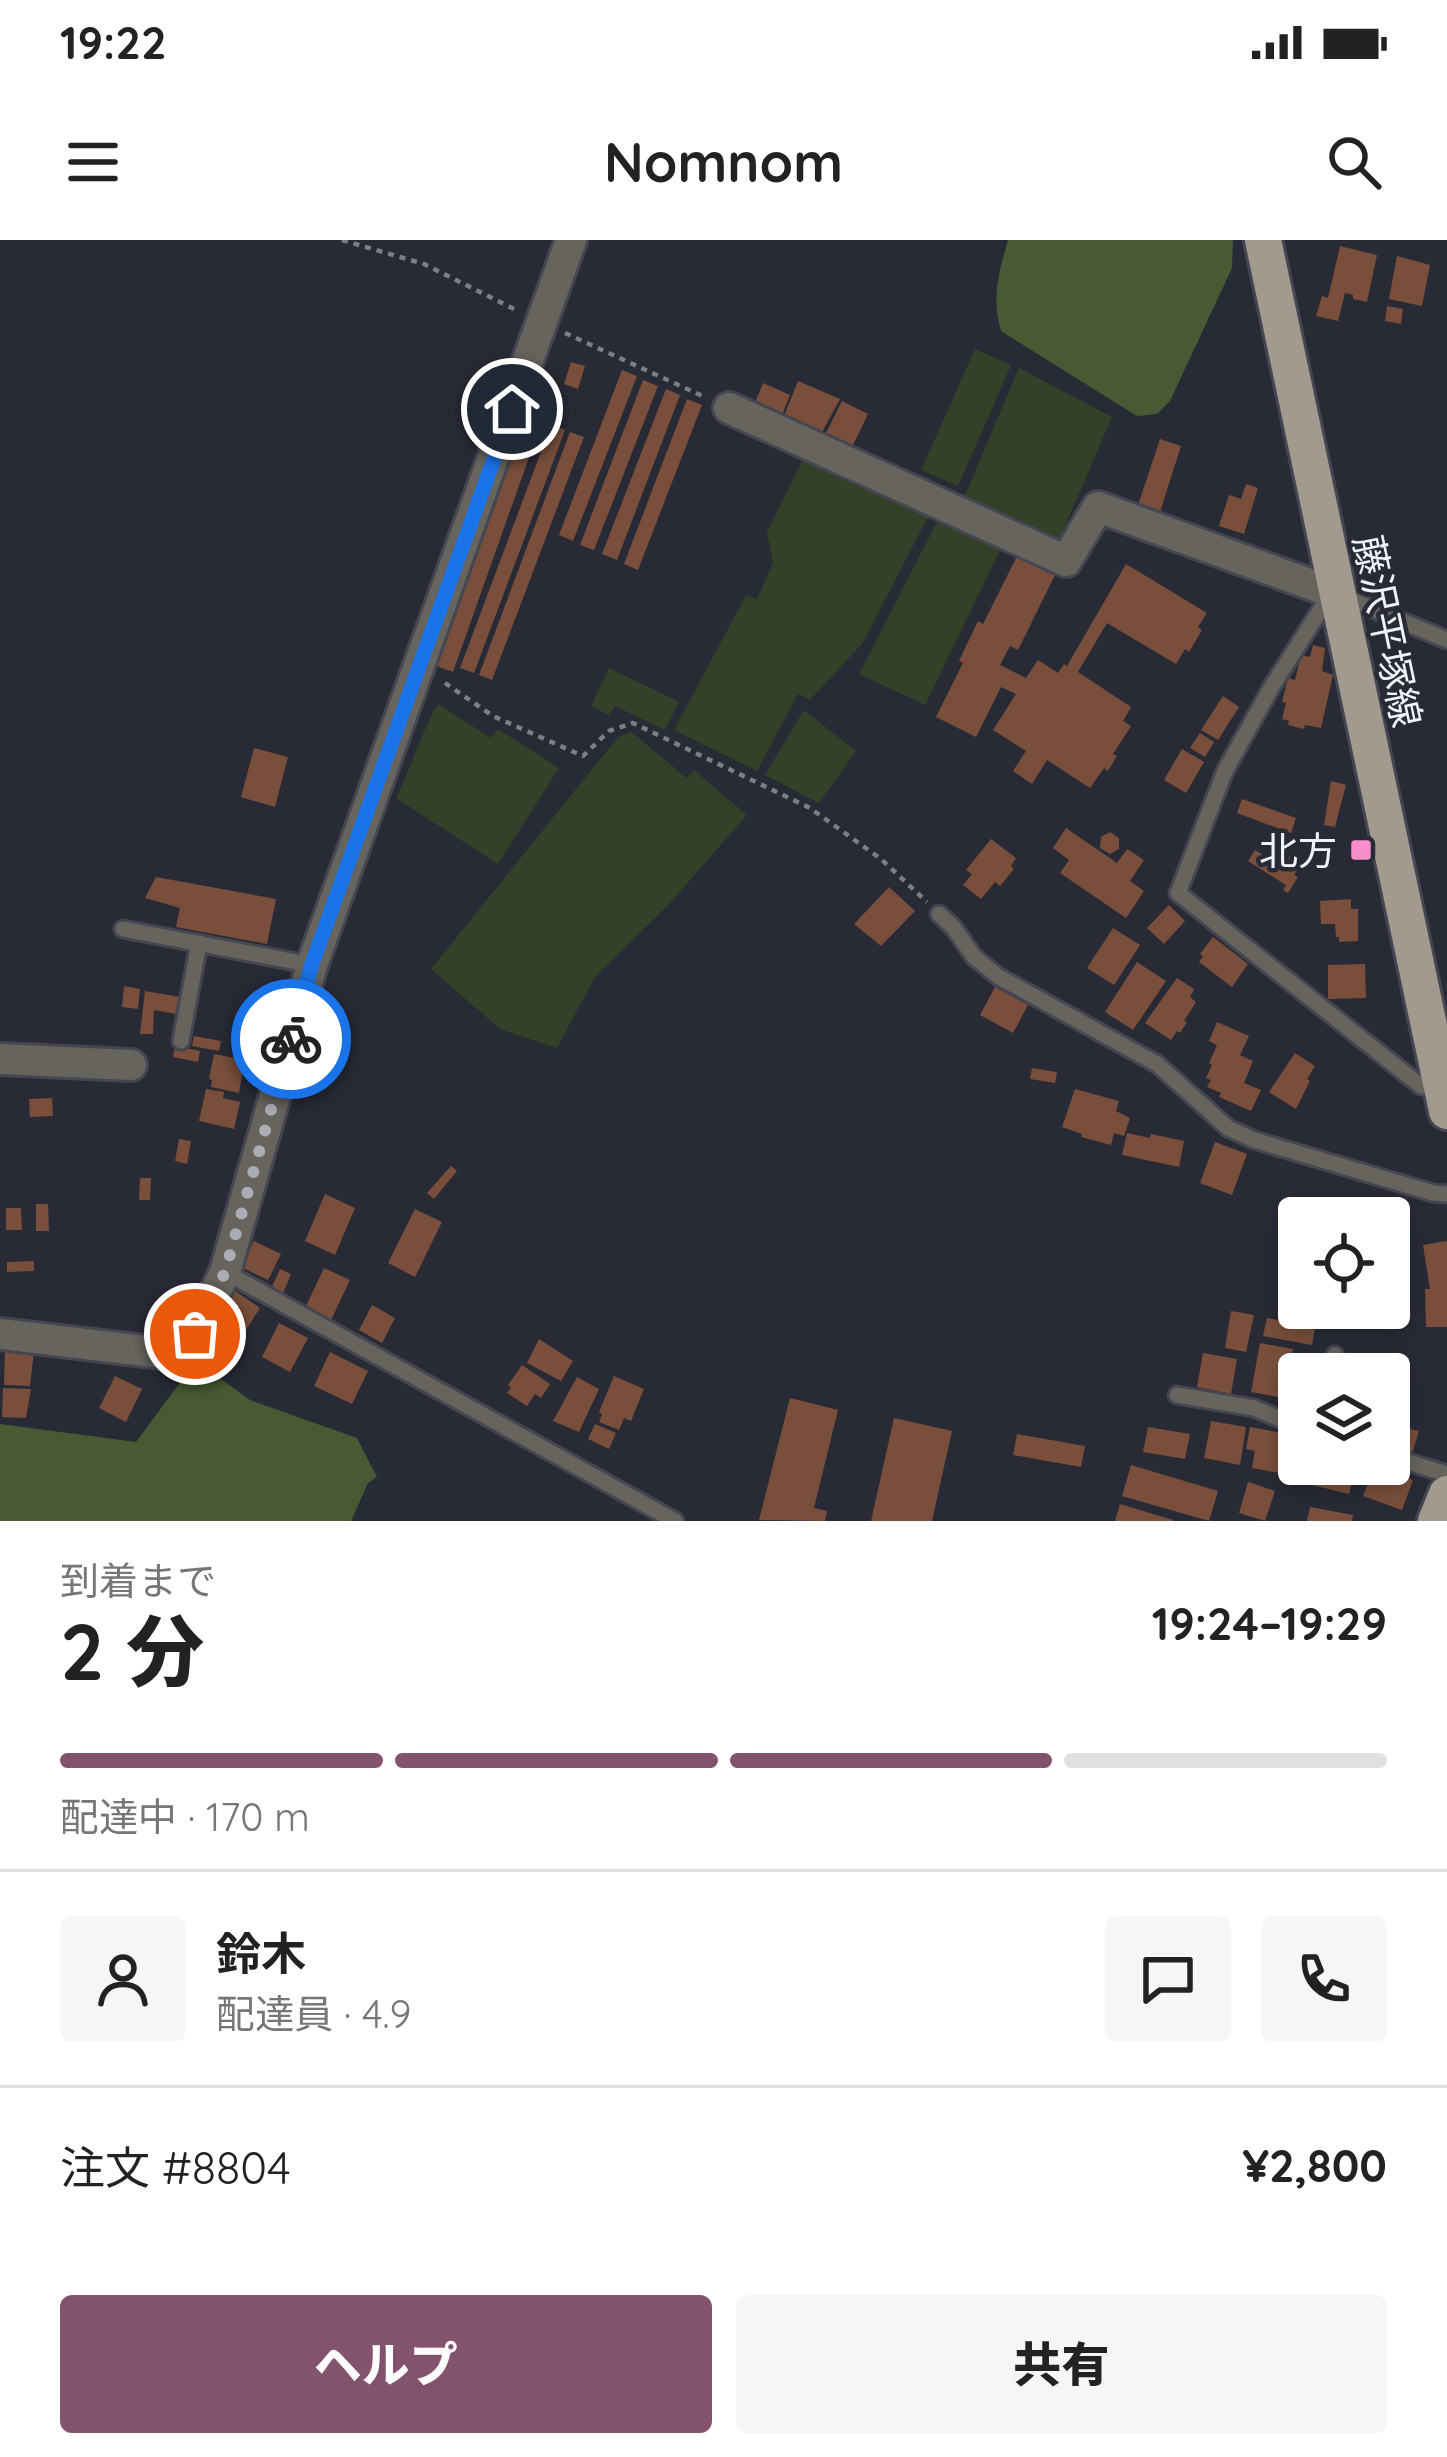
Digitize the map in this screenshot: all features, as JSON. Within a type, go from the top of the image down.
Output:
[{"type":"main road","name":"藤沢平塚線","points":[[1263,240],[1444,1098]]},
{"type":"main road","points":[[1436,1521],[1447,1494]]},
{"type":"street","points":[[0,1334],[179,1355],[195,1334],[225,1272],[312,964],[571,240]]},
{"type":"street","points":[[729,408],[1066,561],[1098,507],[1337,594]]},
{"type":"street","points":[[0,1059],[131,1065]]},
{"type":"lane","points":[[1444,1098],[1421,1086],[1178,893],[1225,772],[1324,604],[1337,594],[1447,640]]},
{"type":"lane","points":[[939,914],[974,957],[999,977],[1157,1064],[1228,1128],[1255,1140],[1447,1194]]},
{"type":"lane","points":[[123,929],[312,964]]},
{"type":"lane","points":[[182,1041],[199,943]]},
{"type":"lane","points":[[225,1272],[675,1521]]},
{"type":"lane","points":[[1177,1395],[1255,1408],[1278,1418]]},
{"type":"lane","points":[[1410,1463],[1447,1474]]},
{"type":"path","points":[[342,240],[424,264],[729,408]]},
{"type":"path","points":[[419,666],[493,716],[583,756],[609,731],[633,723],[810,808],[881,859],[939,914]]},
{"type":"green space","points":[[1008,240],[1233,240],[1232,268],[1170,401],[1157,414],[1137,416],[1001,331],[996,296]]},
{"type":"green space","points":[[975,349],[1011,365],[958,486],[921,470]]},
{"type":"green space","points":[[1019,368],[1112,417],[1056,547],[960,507]]},
{"type":"green space","points":[[805,455],[929,515],[862,644],[810,700],[798,694],[757,771],[674,730],[746,595],[757,599],[773,563],[767,532]]},
{"type":"green space","points":[[940,516],[1003,544],[925,705],[859,674]]},
{"type":"green space","points":[[609,668],[679,702],[665,730],[615,706],[609,715],[591,706]]},
{"type":"green space","points":[[438,704],[491,738],[498,729],[559,768],[498,864],[396,798]]},
{"type":"green space","points":[[804,710],[856,751],[819,803],[765,775]]},
{"type":"green space","points":[[631,732],[687,778],[694,770],[747,815],[671,902],[595,977],[557,1048],[500,1029],[431,969],[618,737]]},
{"type":"green space","points":[[196,1361],[250,1400],[357,1438],[377,1477],[368,1483],[351,1521],[0,1521],[0,1424],[136,1442]]},
{"type":"building","points":[[1340,246],[1377,255],[1367,302],[1345,293],[1338,321],[1316,316],[1322,296],[1328,298]]},
{"type":"building","points":[[1397,256],[1430,265],[1422,306],[1389,299]]},
{"type":"building","points":[[1387,306],[1403,309],[1401,324],[1385,321]]},
{"type":"building","points":[[571,362],[585,366],[578,389],[564,384]]},
{"type":"building","points":[[622,370],[637,376],[573,541],[559,535]]},
{"type":"building","points":[[643,380],[658,386],[594,550],[580,545]]},
{"type":"building","points":[[798,381],[840,399],[822,432],[784,416]]},
{"type":"building","points":[[763,383],[790,395],[780,420],[753,408]]},
{"type":"building","points":[[666,389],[680,395],[617,560],[602,554]]},
{"type":"building","points":[[527,390],[550,398],[453,672],[428,663]]},
{"type":"building","points":[[687,399],[702,405],[638,570],[624,564]]},
{"type":"building","points":[[842,401],[868,414],[852,447],[825,435]]},
{"type":"building","points":[[551,425],[565,430],[474,673],[460,668]]},
{"type":"building","points":[[570,432],[584,437],[492,680],[479,675]]},
{"type":"building","points":[[1160,439],[1181,446],[1160,512],[1138,505]]},
{"type":"building","points":[[1246,484],[1258,488],[1244,534],[1219,526],[1229,495],[1241,499]]},
{"type":"building","points":[[1017,556],[1055,575],[1018,650],[1010,646],[1000,665],[1026,678],[1038,660],[1058,673],[1067,666],[1126,564],[1207,613],[1189,652],[1185,649],[1176,664],[1107,623],[1078,672],[1131,707],[1123,721],[1131,726],[1108,771],[1104,768],[1090,788],[1047,760],[1032,784],[1013,771],[1026,751],[993,730],[1016,694],[1001,687],[976,737],[936,717],[978,621],[983,624]]},
{"type":"building","points":[[1313,645],[1325,648],[1322,671],[1333,675],[1321,728],[1305,725],[1304,729],[1282,719],[1286,703],[1282,702],[1288,678],[1295,680],[1301,655],[1310,657]]},
{"type":"building","points":[[1223,696],[1239,707],[1218,740],[1201,730]]},
{"type":"building","points":[[1200,733],[1214,742],[1205,757],[1190,748]]},
{"type":"building","points":[[254,748],[288,757],[275,807],[241,797]]},
{"type":"building","points":[[1182,749],[1204,762],[1186,793],[1164,780]]},
{"type":"building","points":[[1331,781],[1346,785],[1335,827],[1324,825]]},
{"type":"building","points":[[1242,799],[1296,818],[1291,833],[1237,813]]},
{"type":"building","points":[[1066,828],[1117,863],[1127,849],[1144,860],[1130,881],[1144,891],[1126,918],[1060,873],[1069,860],[1053,848]]},
{"type":"building","points":[[1110,832],[1119,838],[1119,849],[1110,854],[1100,848],[1101,837]]},
{"type":"building","points":[[991,839],[1016,858],[1014,869],[1000,886],[995,882],[981,899],[963,885],[972,874],[966,870]]},
{"type":"building","points":[[1255,850],[1276,863],[1283,852],[1301,864],[1288,893],[1283,890],[1286,885],[1248,861]]},
{"type":"building","points":[[156,877],[276,899],[267,944],[176,927],[180,908],[145,898]]},
{"type":"building","points":[[889,887],[915,911],[881,946],[854,924]]},
{"type":"building","points":[[1351,899],[1351,909],[1358,909],[1358,941],[1339,942],[1335,924],[1321,924],[1320,901]]},
{"type":"building","points":[[1169,905],[1185,921],[1164,944],[1147,928]]},
{"type":"building","points":[[1113,928],[1140,945],[1114,985],[1087,968]]},
{"type":"building","points":[[1213,937],[1248,964],[1232,987],[1199,962]]},
{"type":"building","points":[[1137,962],[1166,981],[1133,1030],[1105,1012]]},
{"type":"building","points":[[1365,964],[1366,998],[1328,999],[1328,965]]},
{"type":"building","points":[[1177,978],[1194,989],[1190,997],[1196,1002],[1180,1033],[1171,1040],[1145,1023]]},
{"type":"building","points":[[124,986],[140,989],[138,1009],[122,1007]]},
{"type":"building","points":[[995,987],[1028,1005],[1013,1033],[980,1015]]},
{"type":"building","points":[[145,991],[180,997],[177,1014],[154,1010],[153,1034],[140,1034]]},
{"type":"building","points":[[1217,1022],[1249,1036],[1240,1055],[1253,1061],[1244,1083],[1261,1090],[1251,1111],[1207,1087],[1209,1063],[1217,1045],[1209,1041]]},
{"type":"building","points":[[194,1036],[221,1041],[219,1051],[192,1046]]},
{"type":"building","points":[[266,1036],[275,1038],[269,1059],[258,1056]]},
{"type":"building","points":[[175,1046],[200,1051],[198,1062],[173,1057]]},
{"type":"building","points":[[1295,1053],[1315,1066],[1296,1109],[1269,1092]]},
{"type":"building","points":[[214,1054],[252,1061],[249,1076],[242,1075],[239,1093],[211,1087]]},
{"type":"building","points":[[1032,1068],[1057,1072],[1055,1083],[1030,1079]]},
{"type":"building","points":[[206,1089],[224,1092],[223,1098],[240,1102],[234,1129],[199,1121]]},
{"type":"building","points":[[1075,1089],[1119,1101],[1116,1111],[1130,1118],[1124,1136],[1114,1133],[1111,1145],[1062,1127]]},
{"type":"building","points":[[52,1098],[53,1116],[30,1117],[29,1099]]},
{"type":"building","points":[[1127,1133],[1184,1141],[1179,1167],[1122,1155]]},
{"type":"building","points":[[179,1139],[191,1141],[187,1164],[175,1161]]},
{"type":"building","points":[[1215,1142],[1247,1154],[1232,1195],[1200,1183]]},
{"type":"building","points":[[451,1166],[457,1171],[434,1199],[427,1193]]},
{"type":"building","points":[[140,1178],[151,1178],[150,1200],[139,1200]]},
{"type":"building","points":[[325,1194],[355,1208],[335,1255],[305,1241]]},
{"type":"building","points":[[36,1204],[48,1204],[49,1231],[36,1231]]},
{"type":"building","points":[[6,1208],[21,1208],[22,1230],[6,1230]]},
{"type":"building","points":[[415,1209],[442,1222],[415,1277],[388,1263]]},
{"type":"building","points":[[254,1241],[281,1254],[268,1280],[241,1267]]},
{"type":"building","points":[[1447,1241],[1447,1327],[1426,1327],[1425,1289],[1430,1289],[1423,1245]]},
{"type":"building","points":[[34,1261],[34,1271],[7,1272],[7,1262]]},
{"type":"building","points":[[324,1268],[350,1280],[331,1320],[305,1308]]},
{"type":"building","points":[[280,1269],[291,1274],[282,1296],[270,1291]]},
{"type":"building","points":[[234,1290],[260,1308],[238,1343],[211,1325]]},
{"type":"building","points":[[372,1305],[395,1318],[382,1343],[359,1330]]},
{"type":"building","points":[[1231,1311],[1254,1315],[1246,1352],[1225,1348]]},
{"type":"building","points":[[1267,1318],[1278,1320],[1278,1329],[1315,1329],[1312,1345],[1263,1336]]},
{"type":"building","points":[[279,1323],[308,1338],[290,1372],[262,1357]]},
{"type":"building","points":[[539,1339],[573,1361],[561,1381],[527,1363]]},
{"type":"building","points":[[1260,1343],[1293,1349],[1292,1353],[1278,1353],[1278,1397],[1251,1392]]},
{"type":"building","points":[[5,1349],[34,1351],[30,1386],[4,1385]]},
{"type":"building","points":[[330,1352],[368,1371],[352,1404],[314,1386]]},
{"type":"building","points":[[1203,1353],[1237,1359],[1231,1394],[1197,1387]]},
{"type":"building","points":[[522,1365],[550,1384],[541,1398],[535,1394],[527,1406],[507,1393]]},
{"type":"building","points":[[115,1376],[142,1389],[126,1422],[99,1408]]},
{"type":"building","points":[[614,1376],[644,1389],[631,1421],[624,1418],[619,1430],[599,1422]]},
{"type":"building","points":[[577,1377],[599,1389],[579,1432],[553,1421]]},
{"type":"building","points":[[3,1388],[31,1389],[26,1418],[2,1417]]},
{"type":"building","points":[[790,1398],[838,1410],[814,1508],[827,1511],[825,1521],[759,1520]]},
{"type":"building","points":[[894,1418],[952,1431],[932,1521],[871,1521]]},
{"type":"building","points":[[1211,1421],[1246,1427],[1240,1465],[1204,1458]]},
{"type":"building","points":[[595,1424],[616,1433],[609,1449],[588,1439]]},
{"type":"building","points":[[1148,1427],[1190,1434],[1185,1459],[1143,1452]]},
{"type":"building","points":[[1250,1427],[1278,1432],[1278,1473],[1252,1468],[1255,1451],[1246,1449]]},
{"type":"building","points":[[1410,1429],[1419,1431],[1410,1453]]},
{"type":"building","points":[[1017,1434],[1085,1446],[1081,1467],[1013,1455]]},
{"type":"building","points":[[1131,1465],[1218,1491],[1209,1521],[1122,1496]]},
{"type":"building","points":[[1413,1480],[1402,1510],[1363,1496],[1367,1485],[1410,1485]]},
{"type":"building","points":[[1248,1482],[1275,1491],[1265,1521],[1239,1513]]},
{"type":"building","points":[[1312,1485],[1351,1485],[1349,1494]]},
{"type":"building","points":[[1120,1504],[1173,1520],[1173,1521],[1115,1521]]},
{"type":"building","points":[[1310,1507],[1353,1515],[1352,1521],[1307,1521]]},
{"type":"way so far","points":[[195,1334],[225,1272],[291,1039]]},
{"type":"place","name":"北方","points":[[1361,850]]},
{"type":"route","points":[[291,1039],[312,964],[512,409]]}]
